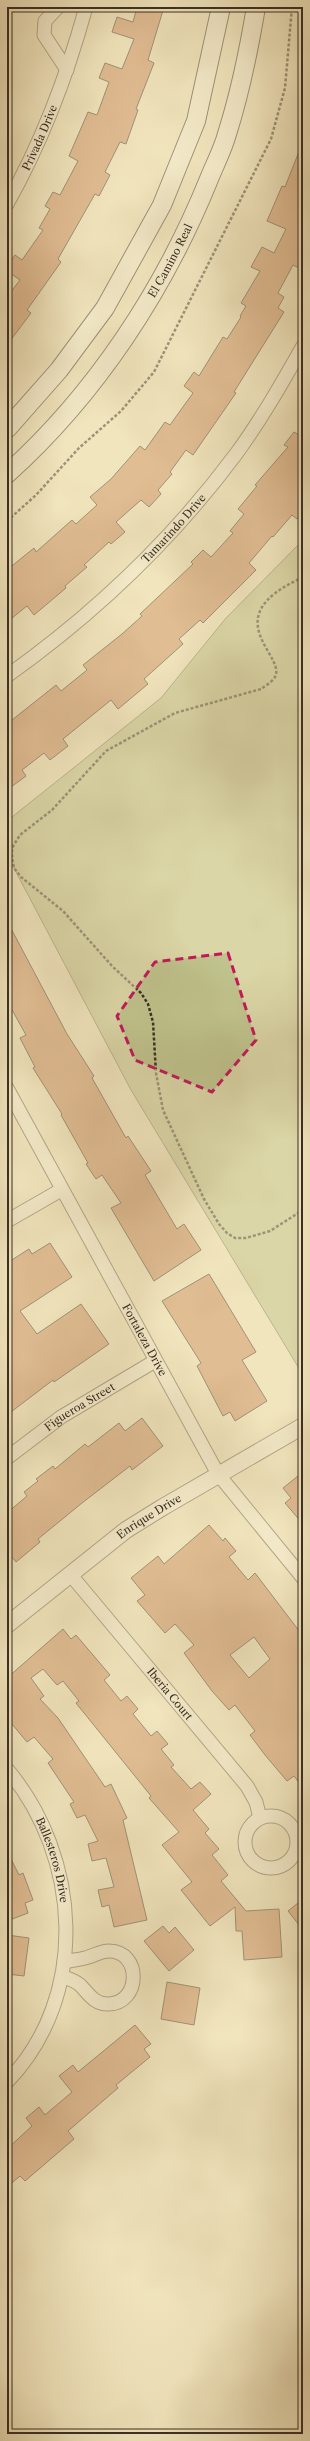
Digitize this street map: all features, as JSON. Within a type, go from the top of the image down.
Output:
[{"type":"main road","points":[[7,428],[59,370],[105,308],[162,205],[196,121],[221,7]]},
{"type":"main road","name":"El Camino Real","points":[[7,474],[38,446],[83,394],[128,334],[190,225],[227,134],[256,7]]},
{"type":"street","points":[[58,7],[45,21],[43,27],[44,35],[67,70]]},
{"type":"street","name":"Privada Drive","points":[[7,204],[27,168],[52,113],[86,7]]},
{"type":"street","name":"Tamarindo Drive","points":[[7,676],[80,621],[166,540],[236,453],[303,346]]},
{"type":"street","name":"Fortaleza Drive","points":[[7,1088],[61,1190],[218,1474],[303,1578]]},
{"type":"street","points":[[7,1221],[61,1190]]},
{"type":"street","name":"Figueroa Street","points":[[7,1458],[61,1417],[155,1361]]},
{"type":"street","name":"Enrique Drive","points":[[7,1625],[126,1530],[218,1474],[303,1426]]},
{"type":"street","name":"Iberia Court","points":[[70,1574],[247,1786],[256,1802],[260,1818]]},
{"type":"street","name":"Ballesteros Drive","points":[[7,1769],[37,1814],[48,1836],[58,1864],[67,1921],[62,1976],[51,2013],[36,2044],[7,2082]]},
{"type":"street","points":[[268,1816],[280,1818],[291,1825],[295,1832],[297,1848],[288,1862],[281,1867],[268,1868],[255,1864],[245,1849],[247,1831],[260,1818],[268,1816]]},
{"type":"street","points":[[62,1976],[80,1985],[96,2001],[107,2004],[119,2002],[128,1995],[134,1984],[134,1972],[130,1962],[120,1954],[109,1951],[64,1962]]},
{"type":"path","points":[[7,521],[36,495],[79,448],[121,411],[154,372],[271,139],[285,88],[292,7]]},
{"type":"path","points":[[303,577],[273,595],[262,608],[259,617],[258,629],[260,638],[276,670],[275,677],[268,684],[254,691],[175,713],[106,751],[52,810],[20,835],[12,848],[12,858],[14,868],[21,877],[63,911],[112,966],[141,993],[148,1004],[153,1022],[156,1073],[163,1110],[201,1193],[219,1224],[227,1233],[235,1238],[246,1238],[270,1231],[303,1210]]},
{"type":"highlighted area","points":[[228,953],[256,1040],[212,1092],[135,1060],[117,1016],[155,962]]},
{"type":"green space","points":[[303,540],[303,1375],[131,1090],[7,855],[7,821],[161,698],[226,618]]},
{"type":"building","points":[[137,7],[164,7],[148,60],[154,63],[136,109],[138,110],[126,144],[120,142],[105,172],[110,175],[99,196],[95,194],[58,259],[61,262],[27,310],[31,313],[7,345],[7,297],[20,280],[7,271],[7,267],[15,255],[22,260],[43,230],[39,228],[50,209],[45,206],[53,192],[60,195],[78,161],[69,156],[88,112],[97,115],[109,82],[99,78],[105,63],[122,69],[134,39],[112,32],[117,17],[133,22]]},
{"type":"building","points":[[302,144],[303,270],[293,265],[278,293],[284,297],[278,308],[284,312],[234,392],[236,393],[193,455],[186,450],[170,472],[172,474],[158,490],[161,494],[149,507],[141,500],[116,522],[125,532],[111,544],[109,542],[84,565],[87,567],[65,586],[66,588],[34,615],[27,606],[7,622],[7,570],[34,548],[36,552],[72,520],[76,524],[97,505],[90,497],[111,479],[140,446],[145,450],[165,422],[170,425],[193,393],[184,386],[194,372],[199,376],[223,337],[227,339],[241,317],[240,316],[246,306],[241,303],[260,271],[251,267],[262,247],[274,253],[286,229],[267,221],[282,186],[285,187]]},
{"type":"building","points":[[294,432],[303,437],[303,512],[297,519],[292,515],[249,563],[256,570],[203,623],[200,620],[179,639],[183,644],[144,679],[148,684],[118,709],[111,700],[63,739],[68,746],[50,760],[44,753],[22,770],[26,776],[7,790],[7,724],[56,685],[61,691],[87,670],[83,665],[142,616],[140,614],[193,564],[191,562],[203,550],[211,557],[233,533],[230,531],[244,514],[238,509],[257,486],[255,485],[288,447],[284,445]]},
{"type":"building","points":[[7,921],[67,1034],[94,1076],[92,1078],[126,1138],[128,1136],[151,1171],[145,1175],[177,1229],[184,1224],[201,1250],[154,1281],[111,1208],[121,1203],[102,1175],[96,1179],[86,1164],[88,1163],[61,1115],[62,1114],[33,1068],[35,1067],[20,1038],[26,1035],[11,1008],[7,1010]]},
{"type":"building","points":[[50,1243],[72,1277],[20,1311],[37,1334],[81,1304],[109,1344],[54,1382],[53,1380],[7,1415],[7,1263],[29,1249],[32,1254]]},
{"type":"building","points":[[209,1274],[256,1352],[242,1360],[267,1401],[235,1421],[230,1412],[223,1416],[197,1366],[201,1363],[162,1301]]},
{"type":"building","points":[[142,1418],[163,1446],[132,1470],[130,1466],[82,1503],[38,1539],[40,1542],[16,1562],[7,1551],[7,1513],[27,1496],[24,1492],[38,1481],[36,1479],[53,1466],[55,1469],[85,1444],[88,1447],[119,1423],[125,1431]]},
{"type":"building","points":[[303,1472],[303,1524],[285,1503],[291,1498],[283,1488]]},
{"type":"building","points":[[209,1525],[223,1541],[225,1538],[236,1551],[229,1557],[248,1580],[255,1573],[303,1636],[303,1788],[294,1776],[287,1781],[265,1755],[250,1735],[255,1731],[235,1705],[229,1710],[212,1691],[184,1653],[194,1645],[175,1624],[165,1633],[137,1601],[145,1595],[131,1578],[158,1556],[164,1564]],"holes":[[[254,1637],[270,1659],[249,1678],[230,1655]]]},
{"type":"building","points":[[63,1629],[71,1639],[76,1635],[110,1675],[104,1680],[121,1701],[127,1696],[138,1709],[133,1714],[151,1736],[157,1731],[168,1744],[161,1749],[174,1765],[171,1767],[191,1789],[200,1782],[211,1794],[193,1810],[209,1829],[205,1833],[219,1849],[212,1855],[228,1875],[221,1881],[246,1911],[279,1909],[282,1957],[244,1960],[242,1931],[236,1931],[235,1907],[210,1926],[181,1890],[192,1882],[162,1845],[179,1832],[149,1798],[151,1796],[76,1703],[79,1701],[63,1681],[57,1685],[43,1669],[31,1678],[44,1696],[40,1699],[58,1718],[105,1787],[111,1784],[127,1818],[123,1820],[147,1920],[114,1927],[109,1905],[102,1907],[98,1890],[114,1887],[106,1858],[92,1861],[88,1844],[98,1841],[85,1815],[77,1818],[70,1804],[74,1802],[48,1763],[53,1759],[34,1737],[27,1742],[7,1718],[7,1678]]},
{"type":"building","points":[[7,1851],[19,1875],[23,1873],[33,1900],[25,1903],[28,1913],[7,1921]]},
{"type":"building","points":[[303,1899],[303,1930],[288,1911]]},
{"type":"building","points":[[163,1926],[169,1933],[175,1927],[194,1950],[169,1971],[144,1941]]},
{"type":"building","points":[[7,1935],[29,1938],[24,1976],[7,1974]]},
{"type":"building","points":[[167,1982],[200,1988],[194,2025],[161,2019]]},
{"type":"building","points":[[135,2025],[151,2044],[144,2049],[150,2057],[116,2085],[118,2088],[68,2131],[74,2139],[25,2181],[20,2176],[7,2187],[7,2149],[32,2126],[26,2118],[39,2107],[45,2115],[72,2092],[59,2076],[73,2065],[78,2072]]}]
